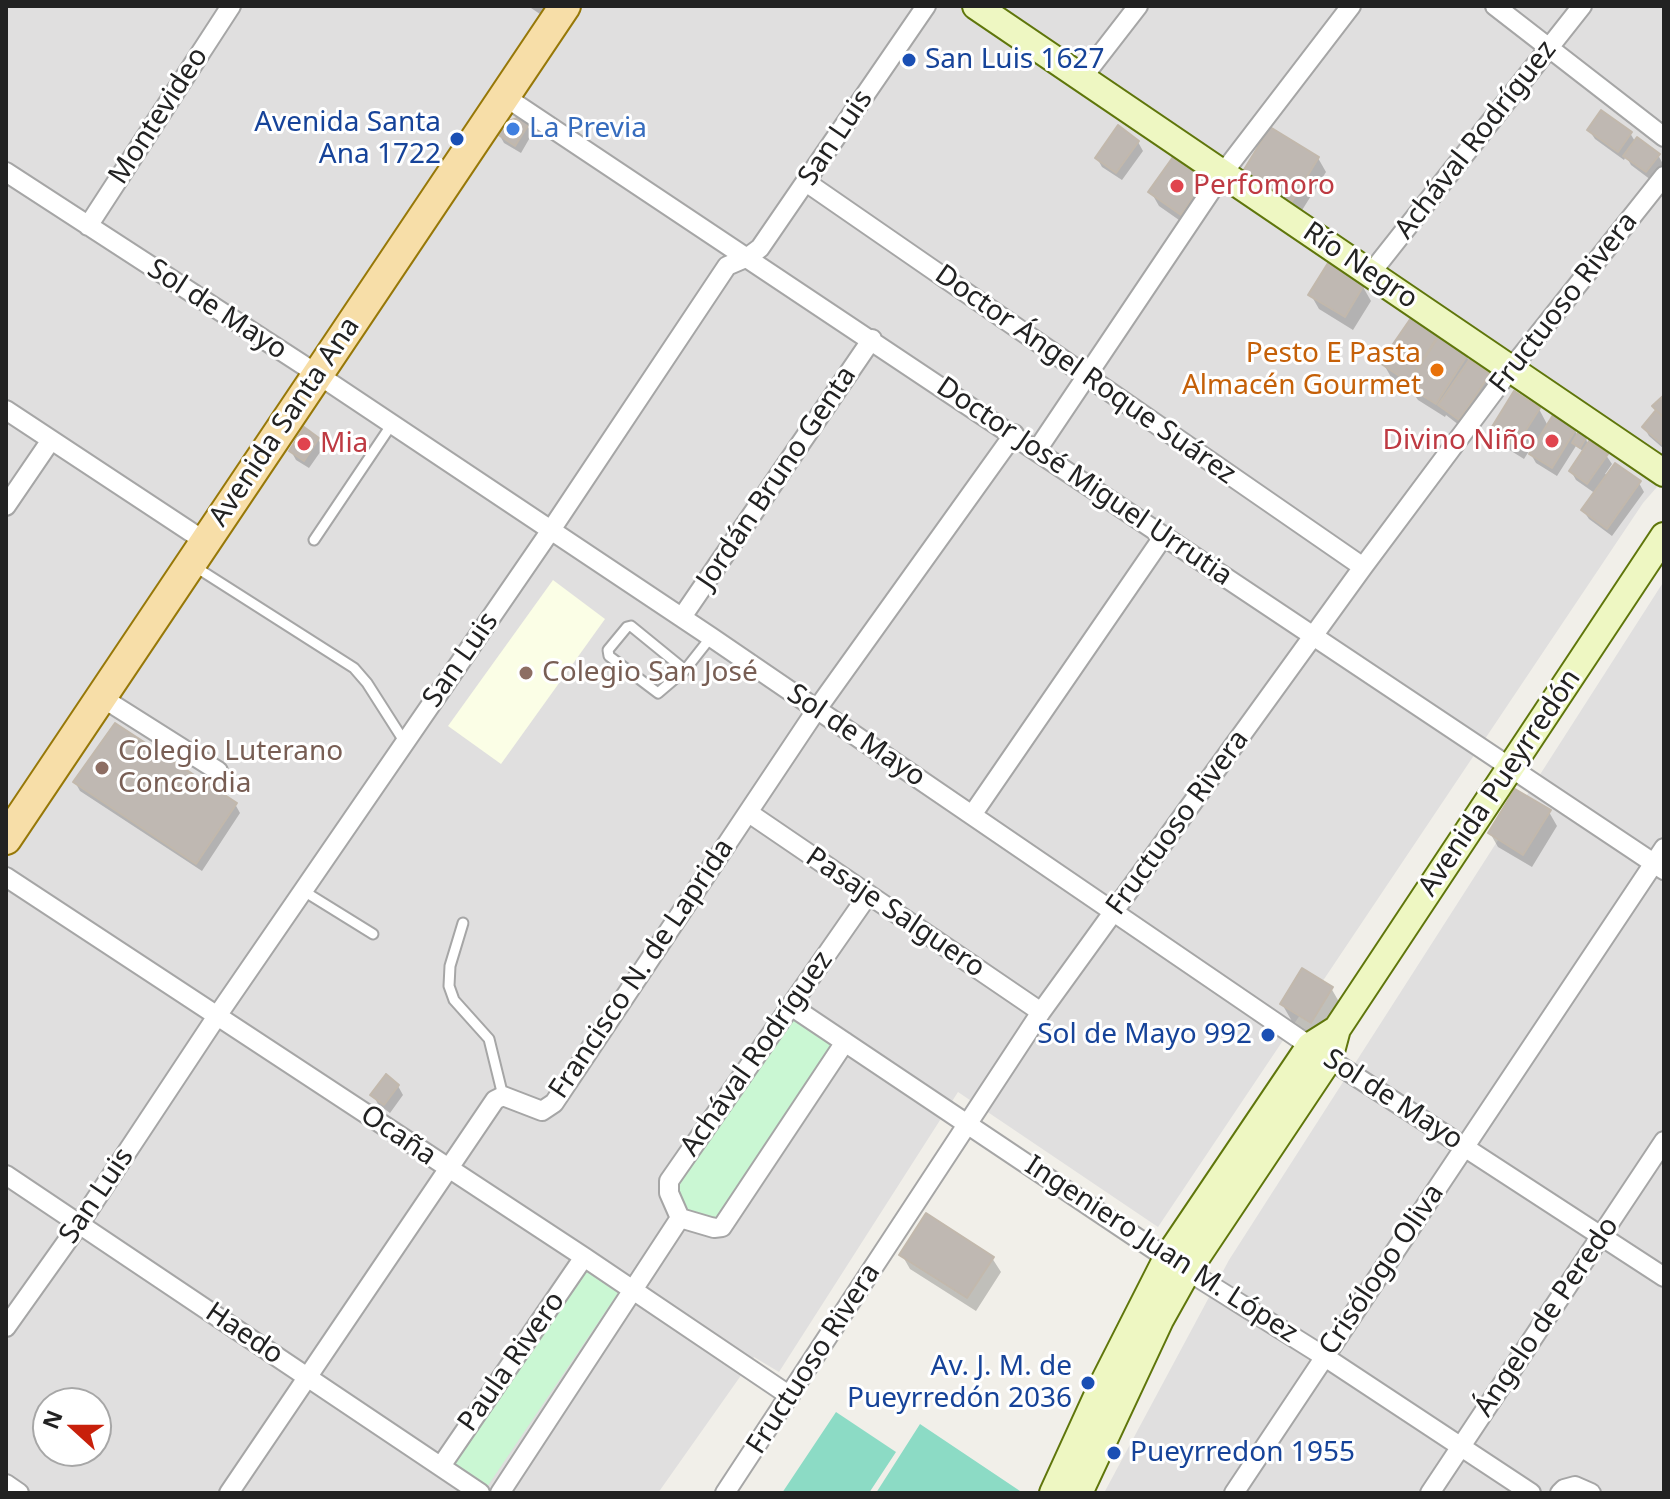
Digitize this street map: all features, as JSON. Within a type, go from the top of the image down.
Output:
[{"type":"main road","name":"Avenida Santa Ana","points":[[6,839],[565,6]]},
{"type":"main road","name":"Río Negro","points":[[976,6],[1664,473]]},
{"type":"main road","name":"Avenida Pueyrredón","points":[[1053,1493],[1101,1388],[1177,1264],[1664,536]]},
{"type":"main road","name":"Avenida Pueyrredón","points":[[1079,1493],[1160,1320],[1177,1264]]},
{"type":"street","name":"Montevideo","points":[[88,226],[230,6]]},
{"type":"street","name":"San Luis","points":[[6,1327],[551,530],[727,266],[760,248],[926,6]]},
{"type":"street","points":[[1083,77],[1138,6]]},
{"type":"street","points":[[1037,450],[1223,173],[1351,6]]},
{"type":"street","points":[[1495,6],[1664,137]]},
{"type":"street","name":"Achával Rodríguez","points":[[1371,273],[1582,6]]},
{"type":"street","name":"Doctor José Miguel Urrutia","points":[[504,96],[872,339],[1509,768],[1661,860]]},
{"type":"street","name":"Sol de Mayo","points":[[6,172],[682,617],[1320,1053],[1664,1277]]},
{"type":"street","name":"Fructuoso Rivera","points":[[725,1493],[1041,1012],[1363,567],[1510,370],[1664,176]]},
{"type":"street","name":"Doctor Ángel Roque Suárez","points":[[806,182],[1363,567]]},
{"type":"street","name":"Jordán Bruno Genta","points":[[682,617],[872,339]]},
{"type":"street","points":[[6,410],[51,440],[198,553]]},
{"type":"street","name":"Francisco N. de Laprida","points":[[229,1493],[495,1100],[503,1096],[542,1111],[554,1103],[817,709],[1014,434]]},
{"type":"street","points":[[6,506],[51,440]]},
{"type":"street","points":[[972,815],[1163,537]]},
{"type":"street","points":[[101,697],[218,771]]},
{"type":"street","name":"Pasaje Salguero","points":[[749,813],[1041,1012]]},
{"type":"street","name":"Crisólogo Oliva","points":[[1234,1493],[1661,860]]},
{"type":"street","name":"Ocaña","points":[[6,877],[790,1396]]},
{"type":"street","name":"Achával Rodríguez","points":[[680,1218],[669,1193],[669,1181],[868,895]]},
{"type":"street","name":"Ingeniero Juan M. López","points":[[791,1006],[1177,1264],[1531,1493]]},
{"type":"street","points":[[500,1493],[680,1218],[714,1228],[722,1227],[845,1042]]},
{"type":"street","name":"Ángelo de Peredo","points":[[1430,1493],[1664,1141]]},
{"type":"street","name":"Haedo","points":[[6,1175],[480,1493]]},
{"type":"street","name":"Paula Rivero","points":[[441,1466],[584,1257]]},
{"type":"street","points":[[6,1484],[19,1493]]},
{"type":"street","points":[[1560,1493],[1575,1486],[1591,1493]]},
{"type":"lane","points":[[314,540],[392,424]]},
{"type":"lane","points":[[198,553],[354,668],[404,741]]},
{"type":"lane","points":[[685,670],[631,626],[608,650],[609,656],[654,693],[662,691],[685,670],[711,637]]},
{"type":"lane","points":[[302,890],[373,934]]},
{"type":"lane","points":[[463,923],[450,966],[449,986],[454,1000],[489,1039],[503,1096]]},
{"type":"shaded area","points":[[6,6],[1664,6],[1664,479],[1643,503],[1158,1227],[958,1092],[779,1372],[754,1357],[658,1493],[6,1493]]},
{"type":"shaded area","name":"Colegio San José","points":[[553,580],[605,619],[501,764],[448,726]]},
{"type":"shaded area","points":[[1664,581],[1664,1493],[1104,1493],[1229,1260]]},
{"type":"green space","points":[[793,1011],[839,1042],[721,1221],[684,1213],[676,1181]]},
{"type":"green space","points":[[584,1270],[618,1293],[485,1490],[450,1466]]},
{"type":"green space","points":[[836,1412],[896,1452],[869,1493],[782,1493]]},
{"type":"green space","points":[[920,1424],[1023,1493],[876,1493]]},
{"type":"building","points":[[1601,110],[1632,132],[1618,152],[1587,130]]},
{"type":"building","name":"La Previa","points":[[520,117],[529,124],[515,146],[497,134],[503,123]]},
{"type":"building","points":[[1118,125],[1139,141],[1116,173],[1095,158]]},
{"type":"building","points":[[1270,127],[1319,157],[1291,203],[1242,173]]},
{"type":"building","points":[[1637,137],[1660,154],[1646,172],[1623,156]]},
{"type":"building","name":"Perfomoro","points":[[1173,157],[1205,179],[1181,215],[1148,192]]},
{"type":"building","points":[[1328,263],[1364,285],[1345,317],[1308,295]]},
{"type":"building","points":[[1413,315],[1440,333],[1408,382],[1380,363]]},
{"type":"building","name":"Pesto E Pasta Almacén Gourmet","points":[[1439,336],[1468,354],[1436,404],[1407,386]]},
{"type":"building","points":[[1469,360],[1490,374],[1459,420],[1438,405]]},
{"type":"building","points":[[1514,391],[1540,408],[1516,446],[1490,430]]},
{"type":"building","points":[[1664,395],[1664,418],[1652,406]]},
{"type":"building","points":[[1656,410],[1664,418],[1664,446],[1642,427]]},
{"type":"building","name":"Divino Niño","points":[[1553,415],[1576,429],[1552,468],[1529,454]]},
{"type":"building","name":"Mia","points":[[304,427],[319,438],[304,461],[289,451]]},
{"type":"building","points":[[1579,431],[1587,436],[1580,448],[1572,443]]},
{"type":"building","points":[[1589,441],[1608,454],[1587,484],[1569,471]]},
{"type":"building","points":[[1615,463],[1641,481],[1607,529],[1581,510]]},
{"type":"building","points":[[115,723],[237,803],[196,864],[73,782]]},
{"type":"building","points":[[1515,789],[1551,810],[1523,855],[1488,833]]},
{"type":"building","points":[[1302,968],[1333,987],[1311,1023],[1280,1004]]},
{"type":"building","points":[[386,1074],[399,1085],[384,1105],[370,1095]]},
{"type":"building","points":[[926,1213],[994,1257],[967,1298],[899,1255]]},
{"type":"place","name":"San Luis 1627","points":[[909,60]]},
{"type":"place","name":"La Previa","points":[[513,129]]},
{"type":"place","name":"Avenida Santa Ana 1722","points":[[457,139]]},
{"type":"place","name":"Perfomoro","points":[[1177,186]]},
{"type":"place","name":"Pesto E Pasta Almacén Gourmet","points":[[1437,370]]},
{"type":"place","name":"Divino Niño","points":[[1552,441]]},
{"type":"place","name":"Mia","points":[[304,444]]},
{"type":"place","name":"Colegio San José","points":[[526,673]]},
{"type":"place","name":"Colegio Luterano Concordia","points":[[102,768]]},
{"type":"place","name":"Sol de Mayo 992","points":[[1268,1035]]},
{"type":"place","name":"Av. J. M. de Pueyrredón 2036","points":[[1088,1383]]},
{"type":"place","name":"Pueyrredon 1955","points":[[1114,1453]]}]
